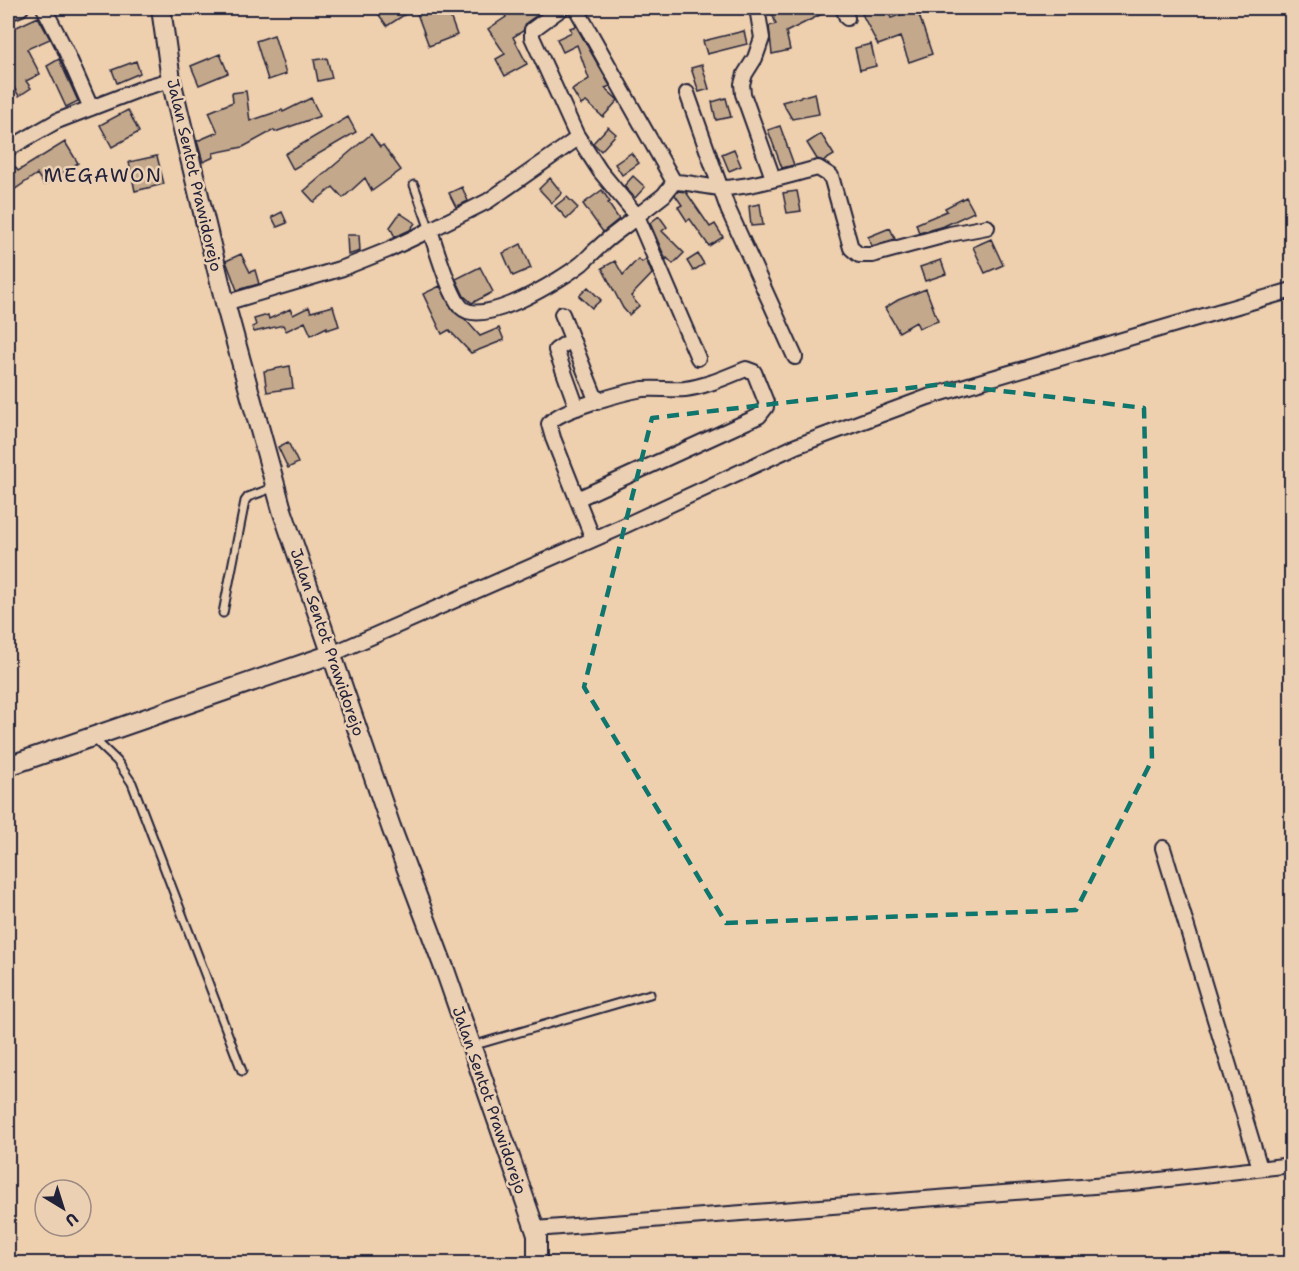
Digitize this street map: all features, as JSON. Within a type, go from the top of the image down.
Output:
[{"type":"main road","name":"Jalan Sentot Prawidorejo","points":[[162,15],[171,80],[225,303],[275,487],[391,827],[446,973],[535,1229],[537,1263]]},
{"type":"main road","points":[[8,766],[332,654]]},
{"type":"street","points":[[8,13],[21,8]]},
{"type":"street","points":[[44,8],[91,108]]},
{"type":"street","points":[[562,8],[532,30],[532,37],[578,138],[600,171],[637,216],[698,358]]},
{"type":"street","points":[[576,8],[674,182]]},
{"type":"street","points":[[757,8],[762,38],[742,84],[743,94],[772,178]]},
{"type":"street","points":[[8,148],[57,121],[146,87],[171,80]]},
{"type":"street","points":[[687,93],[728,209],[795,357]]},
{"type":"street","points":[[225,303],[343,268],[388,250],[488,201],[578,138]]},
{"type":"street","points":[[674,182],[722,188],[818,168],[831,176],[851,248],[858,255],[872,255],[950,234],[987,227]]},
{"type":"street","points":[[430,230],[442,267],[461,307],[470,313],[506,308],[580,265],[598,247],[664,195],[674,182]]},
{"type":"street","points":[[332,654],[593,539],[796,446],[928,397],[1292,290]]},
{"type":"street","points":[[562,314],[597,402]]},
{"type":"street","points":[[573,341],[556,350],[577,408]]},
{"type":"street","points":[[577,500],[759,416],[766,407],[766,402],[754,372],[746,369],[716,382],[685,389],[642,389],[556,416],[549,424],[577,500],[593,539]]},
{"type":"street","points":[[1163,848],[1260,1168]]},
{"type":"street","points":[[535,1229],[1133,1183],[1292,1165]]},
{"type":"lane","points":[[414,185],[430,230]]},
{"type":"lane","points":[[223,613],[245,501],[248,497],[275,487]]},
{"type":"lane","points":[[93,737],[117,761],[132,783],[242,1071]]},
{"type":"lane","points":[[472,1046],[650,994]]},
{"type":"highlighted area","points":[[944,384],[1144,408],[1152,760],[1076,910],[726,923],[584,687],[652,418]]},
{"type":"building","points":[[374,8],[415,8],[387,26]]},
{"type":"building","points":[[415,8],[447,8],[457,35],[429,46]]},
{"type":"building","points":[[513,8],[517,12],[526,8],[537,8],[540,13],[526,23],[523,31],[513,37],[527,64],[505,76],[496,59],[505,54],[488,29],[506,17],[504,13]]},
{"type":"building","points":[[770,8],[834,8],[786,32],[790,50],[772,54],[769,26],[776,24]]},
{"type":"building","points":[[859,8],[886,8],[891,18],[917,9],[932,54],[909,62],[900,37],[878,45]]},
{"type":"building","points":[[38,17],[50,39],[27,49],[40,74],[26,81],[31,88],[19,96],[8,78],[8,31]]},
{"type":"building","points":[[576,26],[610,86],[605,88],[618,100],[603,117],[586,102],[581,105],[572,90],[589,79],[577,45],[563,52],[557,39],[572,32],[570,28]]},
{"type":"building","points":[[744,31],[747,44],[707,54],[703,41]]},
{"type":"building","points":[[274,35],[286,74],[268,80],[256,41]]},
{"type":"building","points":[[871,44],[876,66],[860,70],[855,48]]},
{"type":"building","points":[[220,54],[228,73],[199,85],[191,66]]},
{"type":"building","points":[[327,58],[332,78],[318,81],[314,60]]},
{"type":"building","points":[[59,59],[78,101],[66,107],[47,66]]},
{"type":"building","points":[[136,61],[140,73],[117,83],[112,70]]},
{"type":"building","points":[[702,65],[709,89],[699,92],[691,68]]},
{"type":"building","points":[[246,91],[250,121],[282,110],[283,112],[311,98],[320,116],[275,132],[274,130],[243,147],[213,153],[214,157],[203,162],[197,141],[218,132],[209,112],[233,102],[232,93]]},
{"type":"building","points":[[815,93],[819,114],[792,119],[782,102]]},
{"type":"building","points":[[726,98],[731,117],[716,120],[712,102]]},
{"type":"building","points":[[128,110],[139,132],[112,147],[100,125]]},
{"type":"building","points":[[348,117],[356,132],[293,169],[285,154]]},
{"type":"building","points":[[780,126],[794,165],[782,168],[768,130]]},
{"type":"building","points":[[608,127],[616,134],[601,151],[593,143]]},
{"type":"building","points":[[371,134],[380,147],[383,145],[401,170],[372,191],[365,178],[343,198],[333,187],[314,202],[304,191]]},
{"type":"building","points":[[821,134],[834,155],[824,161],[817,159],[807,143]]},
{"type":"building","points":[[65,142],[78,163],[44,185],[37,174],[8,194],[8,172],[15,167],[18,171]]},
{"type":"building","points":[[734,149],[741,166],[729,171],[722,154]]},
{"type":"building","points":[[631,153],[639,163],[622,175],[615,164]]},
{"type":"building","points":[[157,156],[164,184],[135,191],[129,162]]},
{"type":"building","points":[[633,176],[645,187],[635,198],[624,186]]},
{"type":"building","points":[[550,178],[562,193],[552,203],[539,189]]},
{"type":"building","points":[[462,187],[468,201],[456,207],[449,193]]},
{"type":"building","points":[[602,190],[619,219],[603,232],[583,204]]},
{"type":"building","points":[[678,191],[686,192],[710,227],[715,224],[723,237],[709,246],[690,219],[687,221],[678,207],[682,205],[675,195]]},
{"type":"building","points":[[797,191],[801,211],[787,213],[783,193]]},
{"type":"building","points":[[567,197],[578,208],[567,219],[555,206]]},
{"type":"building","points":[[966,197],[974,212],[944,226],[919,233],[916,224],[947,211],[945,208]]},
{"type":"building","points":[[760,204],[763,225],[751,226],[749,206]]},
{"type":"building","points":[[282,212],[287,223],[277,227],[272,217]]},
{"type":"building","points":[[400,213],[415,223],[410,230],[395,237],[390,227]]},
{"type":"building","points":[[659,216],[667,227],[662,231],[684,253],[673,264],[667,258],[666,260],[650,223]]},
{"type":"building","points":[[890,228],[895,239],[872,246],[868,237]]},
{"type":"building","points":[[347,235],[359,235],[360,251],[348,255]]},
{"type":"building","points":[[991,239],[1003,265],[985,273],[973,247]]},
{"type":"building","points":[[521,244],[531,268],[513,276],[503,253]]},
{"type":"building","points":[[241,254],[250,272],[255,270],[259,284],[237,290],[226,261]]},
{"type":"building","points":[[698,254],[704,264],[693,271],[687,261]]},
{"type":"building","points":[[638,259],[642,262],[646,259],[652,274],[631,296],[639,306],[629,315],[602,268],[615,261],[623,275]]},
{"type":"building","points":[[941,260],[946,274],[925,281],[920,267]]},
{"type":"building","points":[[480,267],[493,292],[472,303],[464,296],[456,279]]},
{"type":"building","points":[[440,286],[454,312],[465,319],[480,336],[499,328],[504,340],[471,353],[449,330],[442,334],[423,294]]},
{"type":"building","points":[[588,287],[601,300],[592,308],[579,296]]},
{"type":"building","points":[[926,289],[938,321],[919,328],[916,322],[899,332],[885,308]]},
{"type":"building","points":[[333,306],[339,326],[327,330],[327,327],[311,335],[305,322],[286,331],[283,325],[254,332],[252,327],[256,325],[254,319],[268,315],[269,319],[290,309],[293,315],[309,307],[311,312]]},
{"type":"building","points":[[290,366],[293,388],[267,392],[264,371]]},
{"type":"building","points":[[288,442],[298,463],[288,468],[278,447]]},
{"type":"district","name":"MEGAWON","points":[[103,175]]}]
